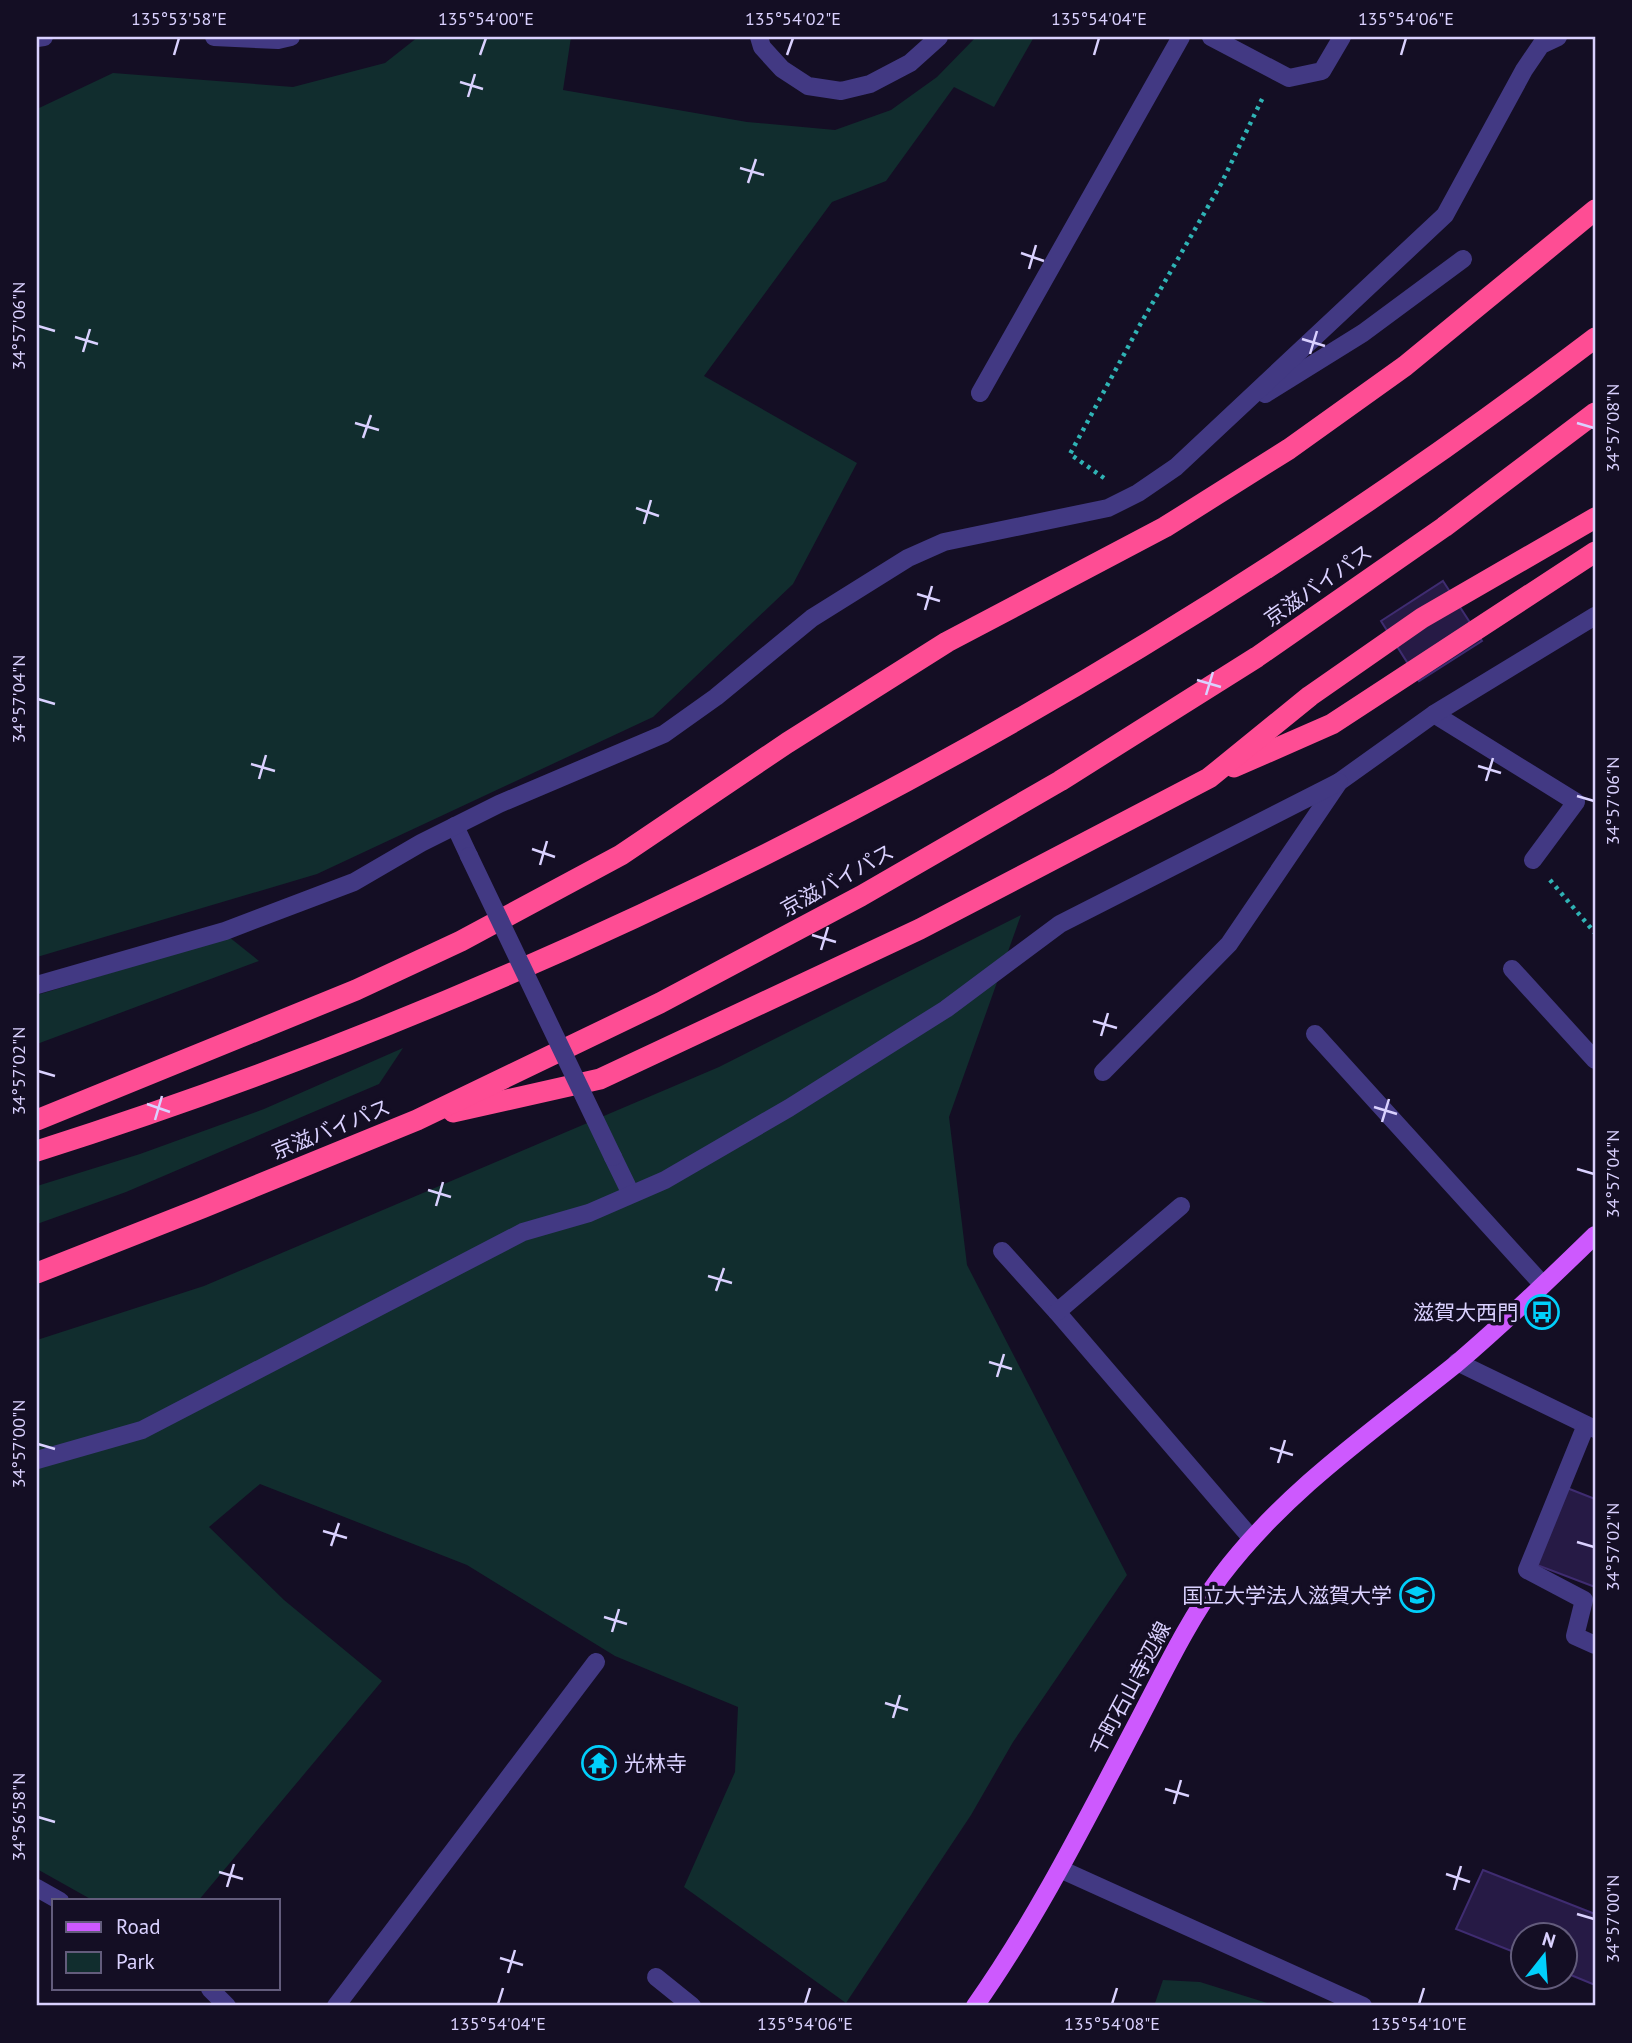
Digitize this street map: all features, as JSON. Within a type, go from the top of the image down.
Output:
[{"type":"highway","points":[[37,1120],[356,990],[461,941],[621,855],[787,743],[947,642],[1166,527],[1289,449],[1405,366],[1595,210]]},
{"type":"highway","name":"京滋バイパス","points":[[37,1151],[126,1123],[445,1002],[768,853],[960,752],[1260,573],[1390,486],[1595,338]]},
{"type":"highway","name":"京滋バイパス","points":[[37,1273],[417,1120],[660,1003],[861,896],[1060,781],[1257,657],[1444,527],[1595,413]]},
{"type":"highway","points":[[1209,778],[1310,696],[1422,618],[1595,518]]},
{"type":"highway","points":[[417,1120],[600,1079],[920,929],[1209,778],[1332,724],[1595,552]]},
{"type":"main road","name":"千町石山寺辺線","points":[[975,2006],[1007,1961],[1060,1868],[1186,1629],[1221,1577],[1252,1539],[1296,1494],[1457,1362],[1595,1235]]},
{"type":"street","points":[[37,38],[44,37]]},
{"type":"street","points":[[214,37],[278,40],[291,37]]},
{"type":"street","points":[[759,37],[762,47],[790,75],[808,86],[841,91],[870,84],[910,63],[939,37]]},
{"type":"street","points":[[980,393],[1181,37]]},
{"type":"street","points":[[1210,37],[1289,78],[1322,71],[1342,37]]},
{"type":"street","points":[[37,985],[237,927],[354,882],[499,804],[664,734],[716,697],[812,618],[908,558],[944,542],[1108,508],[1138,493],[1176,467],[1445,215],[1524,70],[1541,46],[1558,37]]},
{"type":"street","points":[[1230,416],[1363,333],[1463,259]]},
{"type":"street","points":[[37,1460],[142,1430],[523,1233],[589,1213],[665,1180],[789,1108],[934,1017],[1060,924],[1339,782],[1434,714],[1595,616]]},
{"type":"street","points":[[1434,714],[1576,802],[1533,860]]},
{"type":"street","points":[[1103,1072],[1229,944],[1339,782]]},
{"type":"street","points":[[455,826],[631,1195]]},
{"type":"street","points":[[1513,970],[1595,1060]]},
{"type":"street","points":[[1315,1034],[1543,1285]]},
{"type":"street","points":[[1058,1312],[1181,1206]]},
{"type":"street","points":[[1002,1251],[1058,1312],[1252,1539]]},
{"type":"street","points":[[1457,1362],[1590,1427],[1527,1570],[1584,1600],[1576,1636],[1595,1644]]},
{"type":"street","points":[[336,2006],[596,1662]]},
{"type":"street","points":[[1060,1868],[1363,2006]]},
{"type":"street","points":[[37,1888],[56,1899]]},
{"type":"street","points":[[656,1977],[692,2006]]},
{"type":"street","points":[[211,1990],[227,2006]]},
{"type":"path","points":[[1115,505],[1104,479],[1070,454],[1221,184],[1276,71]]},
{"type":"path","points":[[1533,860],[1595,933]]},
{"type":"green space","points":[[418,37],[571,37],[563,90],[747,122],[835,130],[891,110],[937,77],[976,37],[1034,37],[994,107],[954,87],[886,181],[832,202],[704,376],[857,463],[793,584],[653,717],[317,874],[37,957],[37,109],[113,73],[293,87],[385,63]]},
{"type":"green space","points":[[1021,915],[949,1117],[967,1265],[1127,1575],[1013,1742],[971,1815],[846,2003],[684,1887],[735,1772],[738,1707],[615,1656],[467,1565],[260,1484],[209,1527],[284,1600],[382,1681],[200,1899],[90,1899],[37,1869],[37,1340],[204,1286],[719,1067]]},
{"type":"green space","points":[[229,937],[259,961],[37,1044],[37,995]]},
{"type":"green space","points":[[403,1048],[379,1084],[126,1192],[37,1224],[37,1186],[140,1154],[264,1109]]},
{"type":"green space","points":[[1163,1980],[1200,1982],[1277,2006],[1154,2006]]},
{"type":"building","points":[[1443,581],[1482,641],[1419,681],[1381,621]]},
{"type":"building","points":[[1567,1488],[1595,1499],[1595,1587],[1537,1565]]},
{"type":"building","points":[[1483,1870],[1595,1914],[1595,1985],[1580,1979],[1580,1920],[1510,1920],[1510,1950],[1456,1929]]},
{"type":"place","name":"滋賀大西門","points":[[1542,1312]]},
{"type":"place","name":"国立大学法人滋賀大学","points":[[1417,1595]]},
{"type":"place","name":"光林寺","points":[[599,1763]]}]
